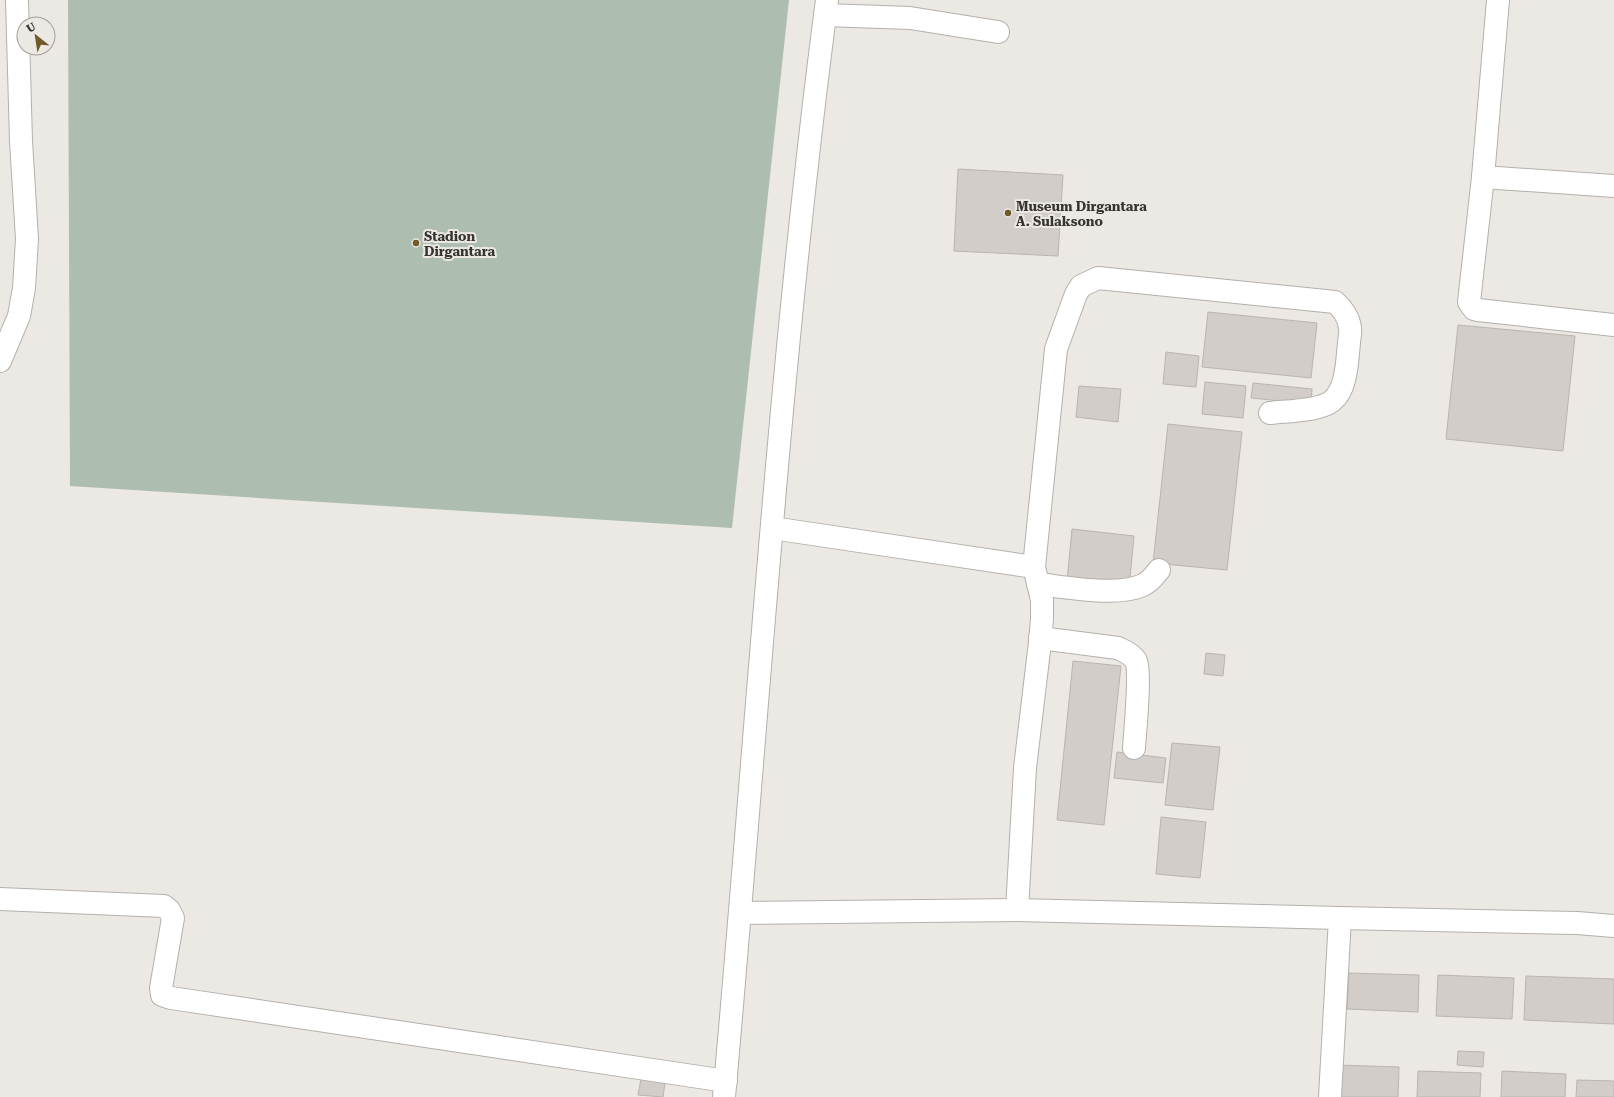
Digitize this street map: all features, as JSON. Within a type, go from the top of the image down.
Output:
[{"type":"street","points":[[0,361],[20,316],[24,288],[27,240],[21,142],[17,0]]},
{"type":"street","points":[[1498,0],[1483,177],[1469,302],[1478,310],[1614,325]]},
{"type":"street","points":[[0,899],[164,906],[169,910],[173,918],[161,988],[162,995],[171,998],[725,1089],[772,528],[796,268],[826,7],[998,32]]},
{"type":"street","points":[[1483,177],[1614,186]]},
{"type":"street","points":[[1018,910],[1025,768],[1040,638],[1042,600],[1036,576],[1056,349],[1076,294],[1081,286],[1098,278],[1335,302],[1341,307],[1350,328],[1346,370],[1339,393],[1332,401],[1322,406],[1270,413]]},
{"type":"street","points":[[772,528],[1036,576],[1088,589],[1116,591],[1133,589],[1152,579],[1159,570]]},
{"type":"street","points":[[1040,638],[1118,648],[1129,653],[1136,661],[1138,681],[1134,748]]},
{"type":"street","points":[[740,913],[1018,910],[1577,923],[1614,926]]},
{"type":"street","points":[[1330,1097],[1340,918]]},
{"type":"green space","name":"Stadion Dirgantara","points":[[68,0],[789,0],[732,528],[70,486]]},
{"type":"building","name":"Museum Dirgantara A. Sulaksono","points":[[958,169],[1063,175],[1058,256],[954,251]]},
{"type":"building","points":[[1208,312],[1317,323],[1311,378],[1202,367]]},
{"type":"building","points":[[1458,325],[1575,336],[1563,451],[1446,439]]},
{"type":"building","points":[[1166,352],[1199,356],[1196,387],[1163,384]]},
{"type":"building","points":[[1205,382],[1246,386],[1243,418],[1202,414]]},
{"type":"building","points":[[1253,383],[1312,389],[1311,404],[1251,398]]},
{"type":"building","points":[[1079,386],[1121,389],[1118,422],[1076,417]]},
{"type":"building","points":[[1168,424],[1242,432],[1227,570],[1153,563]]},
{"type":"building","points":[[1072,529],[1134,536],[1129,588],[1067,581]]},
{"type":"building","points":[[1206,653],[1225,655],[1223,676],[1204,674]]},
{"type":"building","points":[[1073,661],[1121,666],[1104,825],[1057,820]]},
{"type":"building","points":[[1172,743],[1220,747],[1213,810],[1165,805]]},
{"type":"building","points":[[1117,752],[1166,758],[1163,783],[1114,778]]},
{"type":"building","points":[[1161,817],[1206,822],[1200,878],[1156,874]]},
{"type":"building","points":[[1349,973],[1419,975],[1418,1012],[1347,1009]]},
{"type":"building","points":[[1438,975],[1514,978],[1512,1019],[1436,1016]]},
{"type":"building","points":[[1526,976],[1614,979],[1614,1024],[1524,1020]]},
{"type":"building","points":[[1458,1051],[1484,1052],[1483,1067],[1457,1065]]},
{"type":"building","points":[[1337,1065],[1399,1067],[1398,1097],[1336,1097]]},
{"type":"building","points":[[1418,1071],[1481,1073],[1480,1097],[1417,1097]]},
{"type":"building","points":[[1502,1071],[1566,1074],[1565,1097],[1501,1097]]},
{"type":"building","points":[[641,1079],[665,1083],[663,1097],[638,1095]]},
{"type":"building","points":[[1577,1080],[1614,1081],[1614,1097],[1576,1097]]},
{"type":"place","name":"Museum Dirgantara A. Sulaksono","points":[[1008,213]]},
{"type":"place","name":"Stadion Dirgantara","points":[[416,243]]}]
